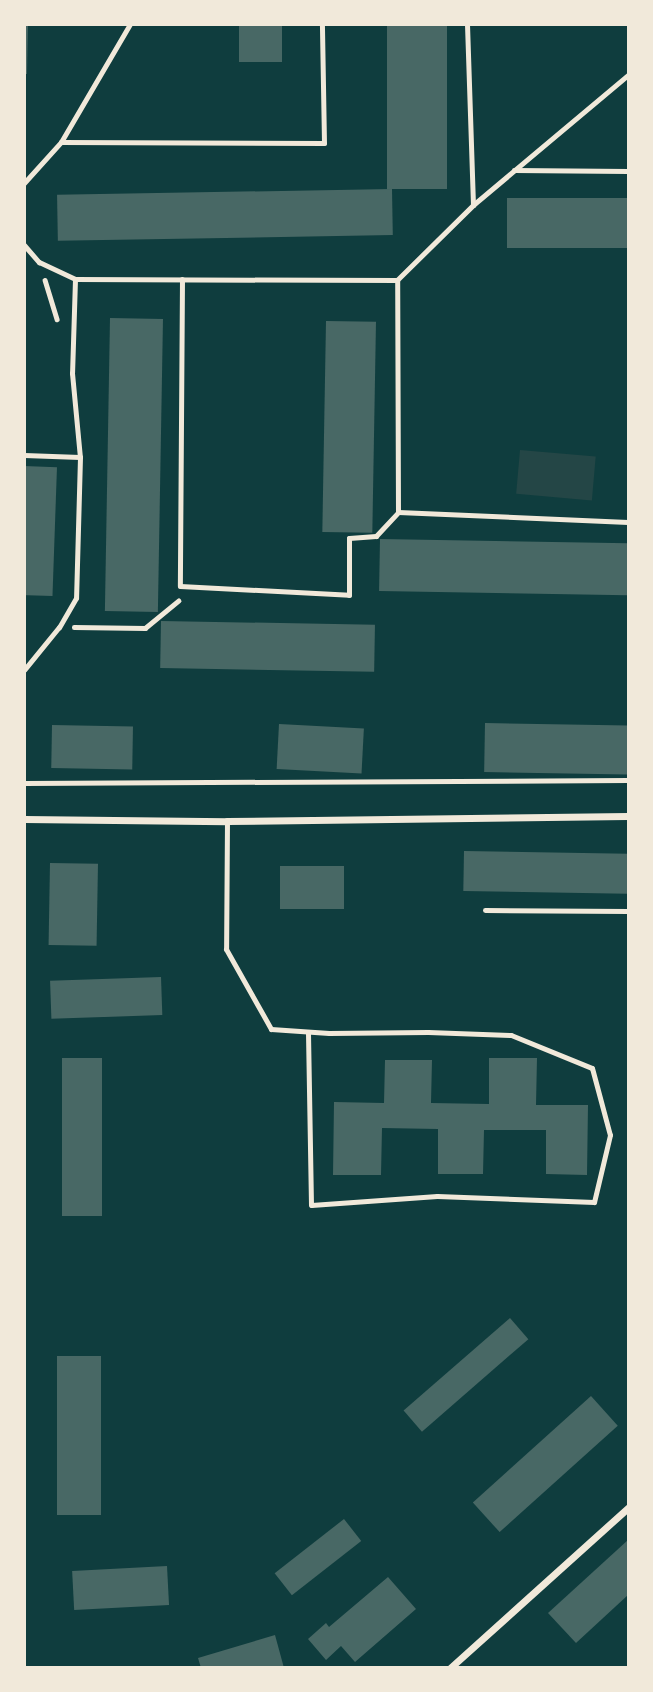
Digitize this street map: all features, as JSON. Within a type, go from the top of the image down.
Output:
[{"type":"street","points":[[24,819],[227,821],[628,817]]},
{"type":"street","points":[[450,1668],[628,1508]]},
{"type":"lane","points":[[24,183],[61,142],[130,24]]},
{"type":"lane","points":[[61,142],[324,143],[322,24]]},
{"type":"lane","points":[[467,24],[473,205]]},
{"type":"lane","points":[[24,245],[40,262],[75,279],[397,280],[473,205],[628,75]]},
{"type":"lane","points":[[514,170],[628,171]]},
{"type":"lane","points":[[24,670],[59,627],[76,598],[80,457],[72,373],[75,279]]},
{"type":"lane","points":[[182,279],[180,586],[349,595],[349,538],[376,536],[398,512],[397,280]]},
{"type":"lane","points":[[24,455],[80,457]]},
{"type":"lane","points":[[398,512],[628,522]]},
{"type":"lane","points":[[227,821],[226,949],[271,1028],[308,1032],[512,1035],[592,1068],[610,1135],[594,1202],[437,1196],[310,1205],[308,1032]]},
{"type":"lane","points":[[485,910],[628,911]]},
{"type":"path","points":[[59,627],[145,628],[181,598]]},
{"type":"path","points":[[24,783],[628,780]]},
{"type":"shaded area","points":[[520,450],[596,457],[592,500],[516,494]]},
{"type":"building","points":[[24,24],[28,24],[27,74],[24,74]]},
{"type":"building","points":[[239,24],[282,24],[282,62],[239,62]]},
{"type":"building","points":[[387,24],[447,24],[447,189],[387,189]]},
{"type":"building","points":[[392,189],[393,235],[58,241],[57,195]]},
{"type":"building","points":[[507,198],[628,198],[628,248],[507,248]]},
{"type":"building","points":[[110,318],[163,319],[158,612],[105,611]]},
{"type":"building","points":[[326,321],[376,322],[372,533],[322,532]]},
{"type":"building","points":[[24,466],[57,467],[52,596],[24,595]]},
{"type":"building","points":[[380,539],[628,543],[627,595],[379,591]]},
{"type":"building","points":[[161,621],[375,625],[374,672],[160,668]]},
{"type":"building","points":[[485,723],[628,725],[627,774],[484,772]]},
{"type":"building","points":[[279,724],[364,728],[362,773],[277,769]]},
{"type":"building","points":[[52,725],[133,726],[132,769],[51,768]]},
{"type":"building","points":[[464,851],[628,854],[627,894],[463,891]]},
{"type":"building","points":[[50,863],[98,864],[97,946],[49,945]]},
{"type":"building","points":[[280,866],[344,866],[344,909],[280,909]]},
{"type":"building","points":[[161,977],[162,1015],[51,1019],[50,981]]},
{"type":"building","points":[[62,1058],[102,1058],[102,1216],[62,1216]]},
{"type":"building","points":[[489,1058],[537,1058],[536,1105],[588,1105],[587,1175],[546,1174],[546,1130],[484,1130],[483,1174],[438,1174],[438,1129],[382,1128],[381,1175],[333,1175],[334,1102],[384,1103],[385,1060],[432,1060],[431,1103],[489,1104]]},
{"type":"building","points":[[510,1318],[528,1339],[422,1432],[404,1411]]},
{"type":"building","points":[[57,1356],[101,1356],[101,1515],[57,1515]]},
{"type":"building","points":[[591,1396],[618,1426],[500,1532],[473,1502]]},
{"type":"building","points":[[344,1519],[361,1541],[292,1595],[275,1573]]},
{"type":"building","points":[[628,1540],[628,1595],[576,1643],[548,1613]]},
{"type":"building","points":[[167,1566],[169,1605],[74,1610],[72,1571]]},
{"type":"building","points":[[388,1577],[416,1609],[355,1662],[341,1646],[326,1660],[308,1639],[326,1623],[329,1627]]},
{"type":"building","points":[[275,1635],[284,1668],[201,1668],[198,1658]]}]
